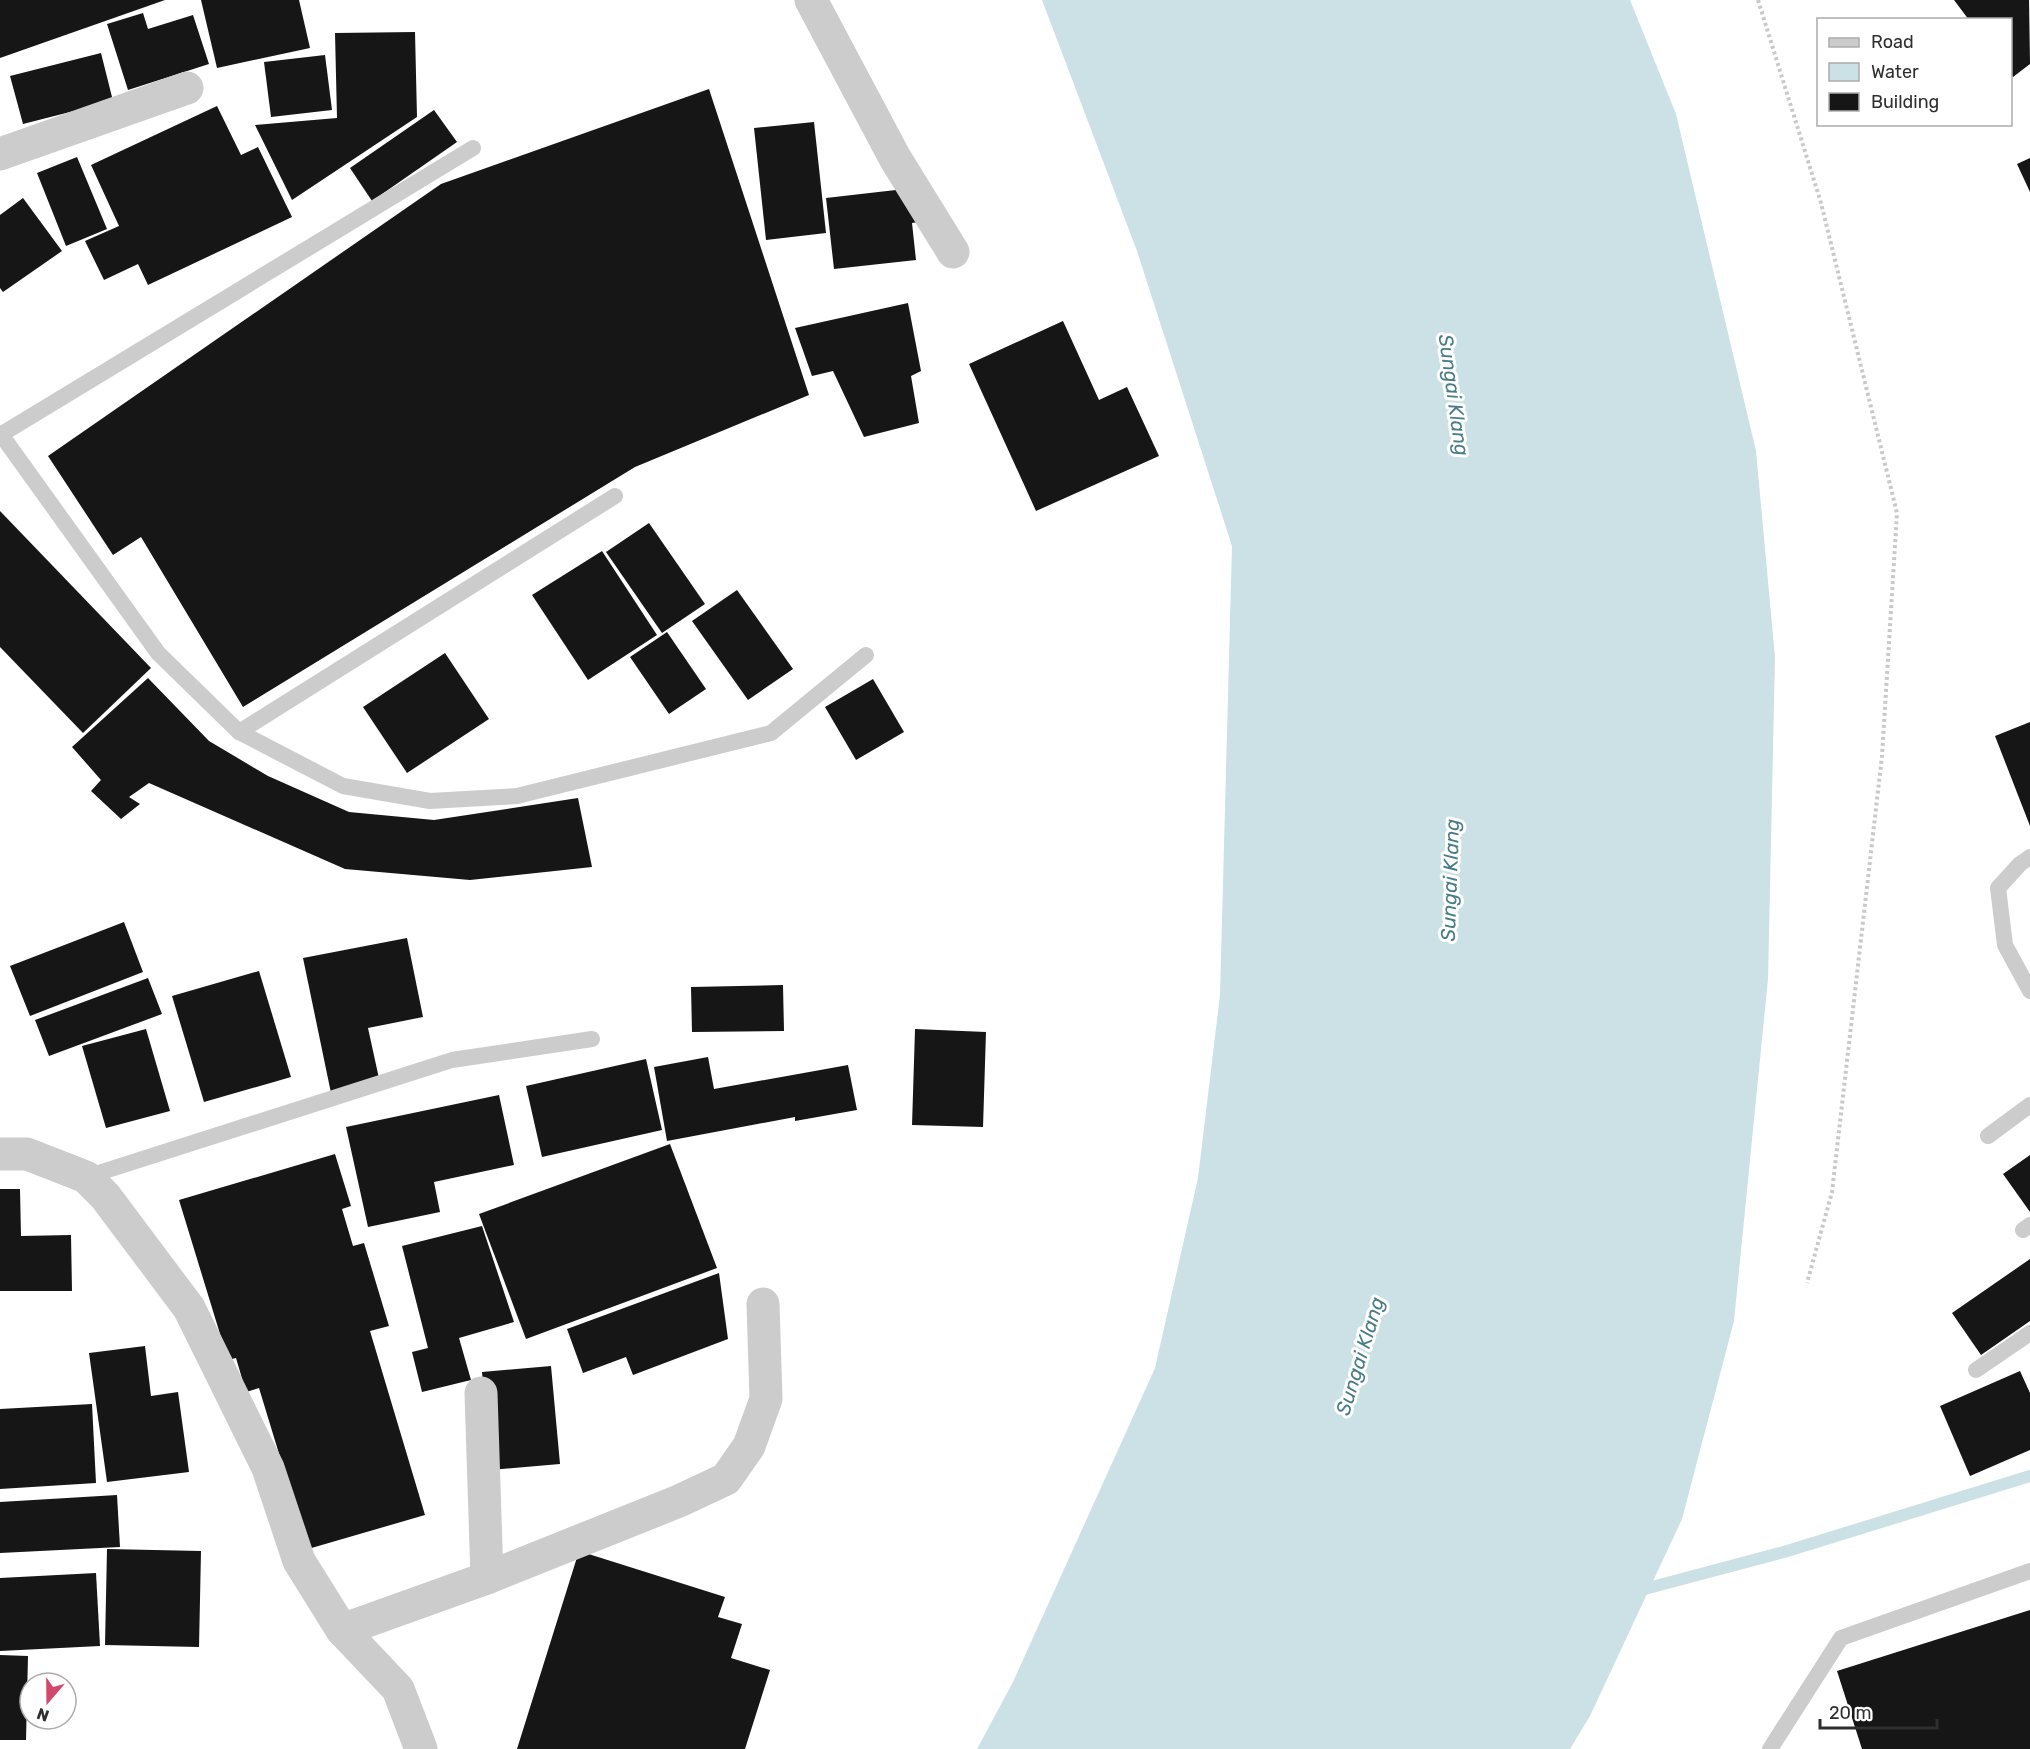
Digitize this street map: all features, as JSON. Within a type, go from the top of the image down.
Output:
[{"type":"street","points":[[811,0],[895,158],[952,252]]},
{"type":"street","points":[[0,154],[187,88]]},
{"type":"street","points":[[0,1154],[27,1154],[86,1177],[105,1196],[189,1308],[268,1468],[299,1561],[342,1630],[398,1689],[421,1749]]},
{"type":"street","points":[[342,1630],[487,1578],[679,1501],[726,1479],[749,1446],[766,1400],[763,1304]]},
{"type":"street","points":[[481,1393],[487,1578]]},
{"type":"lane","points":[[474,148],[1,433],[158,653],[239,732],[343,786],[430,801],[517,796],[771,733],[866,655]]},
{"type":"lane","points":[[239,732],[615,496]]},
{"type":"lane","points":[[2030,857],[2020,864],[1998,888],[2005,945],[2030,991]]},
{"type":"lane","points":[[86,1177],[452,1060],[592,1039]]},
{"type":"lane","points":[[1988,1136],[2030,1105]]},
{"type":"lane","points":[[1976,1370],[2030,1333]]},
{"type":"lane","points":[[1770,1749],[1841,1638],[2030,1571]]},
{"type":"path","points":[[1758,0],[1821,203],[1897,513],[1882,756],[1832,1192],[1807,1282]]},
{"type":"water","name":"Sungai Klang","points":[[1042,0],[1630,0],[1676,114],[1756,451],[1775,657],[1768,979],[1734,1321],[1682,1519],[1590,1716],[1570,1749],[977,1749],[1013,1682],[1155,1368],[1198,1178],[1220,995],[1232,546],[1137,251]]},
{"type":"building","points":[[0,0],[165,0],[0,58]]},
{"type":"building","points":[[201,0],[299,0],[310,48],[217,68]]},
{"type":"building","points":[[1954,0],[2029,0],[2030,64],[2012,76],[2012,18],[1968,18]]},
{"type":"building","points":[[143,13],[148,29],[193,15],[209,64],[128,90],[107,24]]},
{"type":"building","points":[[415,32],[417,117],[292,200],[255,125],[337,118],[335,33]]},
{"type":"building","points":[[101,53],[113,101],[23,124],[10,76]]},
{"type":"building","points":[[325,55],[332,110],[271,117],[264,62]]},
{"type":"building","points":[[709,89],[809,395],[635,467],[243,707],[141,537],[113,555],[48,456],[441,184]]},
{"type":"building","points":[[217,106],[241,155],[258,147],[292,217],[148,285],[138,264],[104,280],[85,241],[119,226],[91,165]]},
{"type":"building","points":[[434,110],[457,142],[372,201],[350,168]]},
{"type":"building","points":[[814,122],[826,233],[766,240],[754,128]]},
{"type":"building","points":[[77,157],[107,229],[66,246],[37,173]]},
{"type":"building","points":[[2030,158],[2030,192],[2017,164]]},
{"type":"building","points":[[922,187],[925,221],[912,223],[916,260],[834,269],[826,198]]},
{"type":"building","points":[[23,198],[62,251],[3,292],[0,288],[0,215]]},
{"type":"building","points":[[908,303],[921,371],[911,376],[919,423],[864,437],[833,371],[812,376],[795,328]]},
{"type":"building","points":[[1063,321],[1099,400],[1127,387],[1159,456],[1036,511],[969,364]]},
{"type":"building","points":[[0,511],[151,668],[83,733],[0,647]]},
{"type":"building","points":[[649,523],[705,604],[662,633],[606,552]]},
{"type":"building","points":[[602,551],[657,635],[588,680],[532,595]]},
{"type":"building","points":[[737,590],[793,669],[748,700],[692,621]]},
{"type":"building","points":[[667,632],[706,689],[669,714],[630,657]]},
{"type":"building","points":[[445,653],[489,719],[407,773],[363,707]]},
{"type":"building","points":[[148,678],[209,741],[268,776],[349,812],[434,820],[578,798],[592,867],[470,880],[345,869],[149,783],[129,797],[140,804],[121,819],[91,791],[101,780],[72,747]]},
{"type":"building","points":[[873,679],[904,732],[856,760],[825,707]]},
{"type":"building","points":[[2030,722],[2030,826],[1995,736]]},
{"type":"building","points":[[124,922],[143,972],[30,1016],[10,966]]},
{"type":"building","points":[[407,938],[423,1017],[368,1028],[380,1083],[331,1093],[303,958]]},
{"type":"building","points":[[259,971],[291,1077],[204,1102],[172,996]]},
{"type":"building","points":[[148,978],[162,1014],[49,1056],[35,1020]]},
{"type":"building","points":[[783,985],[784,1031],[692,1032],[691,987]]},
{"type":"building","points":[[146,1029],[170,1111],[106,1128],[82,1046]]},
{"type":"building","points":[[915,1029],[986,1032],[983,1127],[912,1125]]},
{"type":"building","points":[[708,1057],[714,1089],[848,1065],[857,1110],[795,1121],[795,1117],[667,1141],[654,1067]]},
{"type":"building","points":[[646,1059],[662,1130],[542,1157],[526,1086]]},
{"type":"building","points":[[499,1095],[514,1165],[434,1182],[440,1212],[368,1227],[346,1127]]},
{"type":"building","points":[[670,1144],[717,1268],[526,1339],[479,1214]]},
{"type":"building","points":[[335,1154],[351,1206],[342,1209],[353,1246],[364,1243],[389,1326],[370,1331],[425,1515],[308,1549],[259,1388],[246,1392],[236,1358],[228,1360],[179,1200]]},
{"type":"building","points":[[2030,1155],[2030,1212],[2003,1174]]},
{"type":"building","points":[[0,1189],[20,1189],[21,1236],[71,1235],[72,1291],[0,1291]]},
{"type":"building","points":[[482,1226],[514,1322],[459,1338],[471,1380],[422,1392],[412,1352],[428,1348],[402,1246]]},
{"type":"building","points":[[2030,1259],[2030,1321],[1981,1355],[1952,1313]]},
{"type":"building","points":[[719,1273],[728,1339],[633,1375],[626,1357],[583,1373],[567,1329]]},
{"type":"building","points":[[145,1346],[151,1396],[178,1392],[189,1472],[107,1482],[89,1353]]},
{"type":"building","points":[[551,1366],[560,1464],[491,1470],[482,1372]]},
{"type":"building","points":[[2020,1371],[2030,1393],[2030,1450],[1970,1476],[1940,1406]]},
{"type":"building","points":[[92,1404],[96,1483],[0,1489],[0,1409]]},
{"type":"building","points":[[117,1495],[120,1547],[0,1553],[0,1502]]},
{"type":"building","points":[[107,1549],[201,1551],[199,1647],[105,1645]]},
{"type":"building","points":[[579,1551],[725,1597],[718,1617],[742,1624],[731,1658],[770,1670],[745,1749],[517,1749]]},
{"type":"building","points":[[96,1573],[100,1646],[0,1651],[0,1578]]},
{"type":"building","points":[[2030,1610],[2030,1749],[1862,1749],[1837,1671]]},
{"type":"building","points":[[0,1655],[28,1656],[28,1671],[18,1671],[18,1731],[26,1731],[26,1740],[0,1740]]},
{"type":"waterway","points":[[1637,1591],[1784,1552],[2030,1476]]}]
